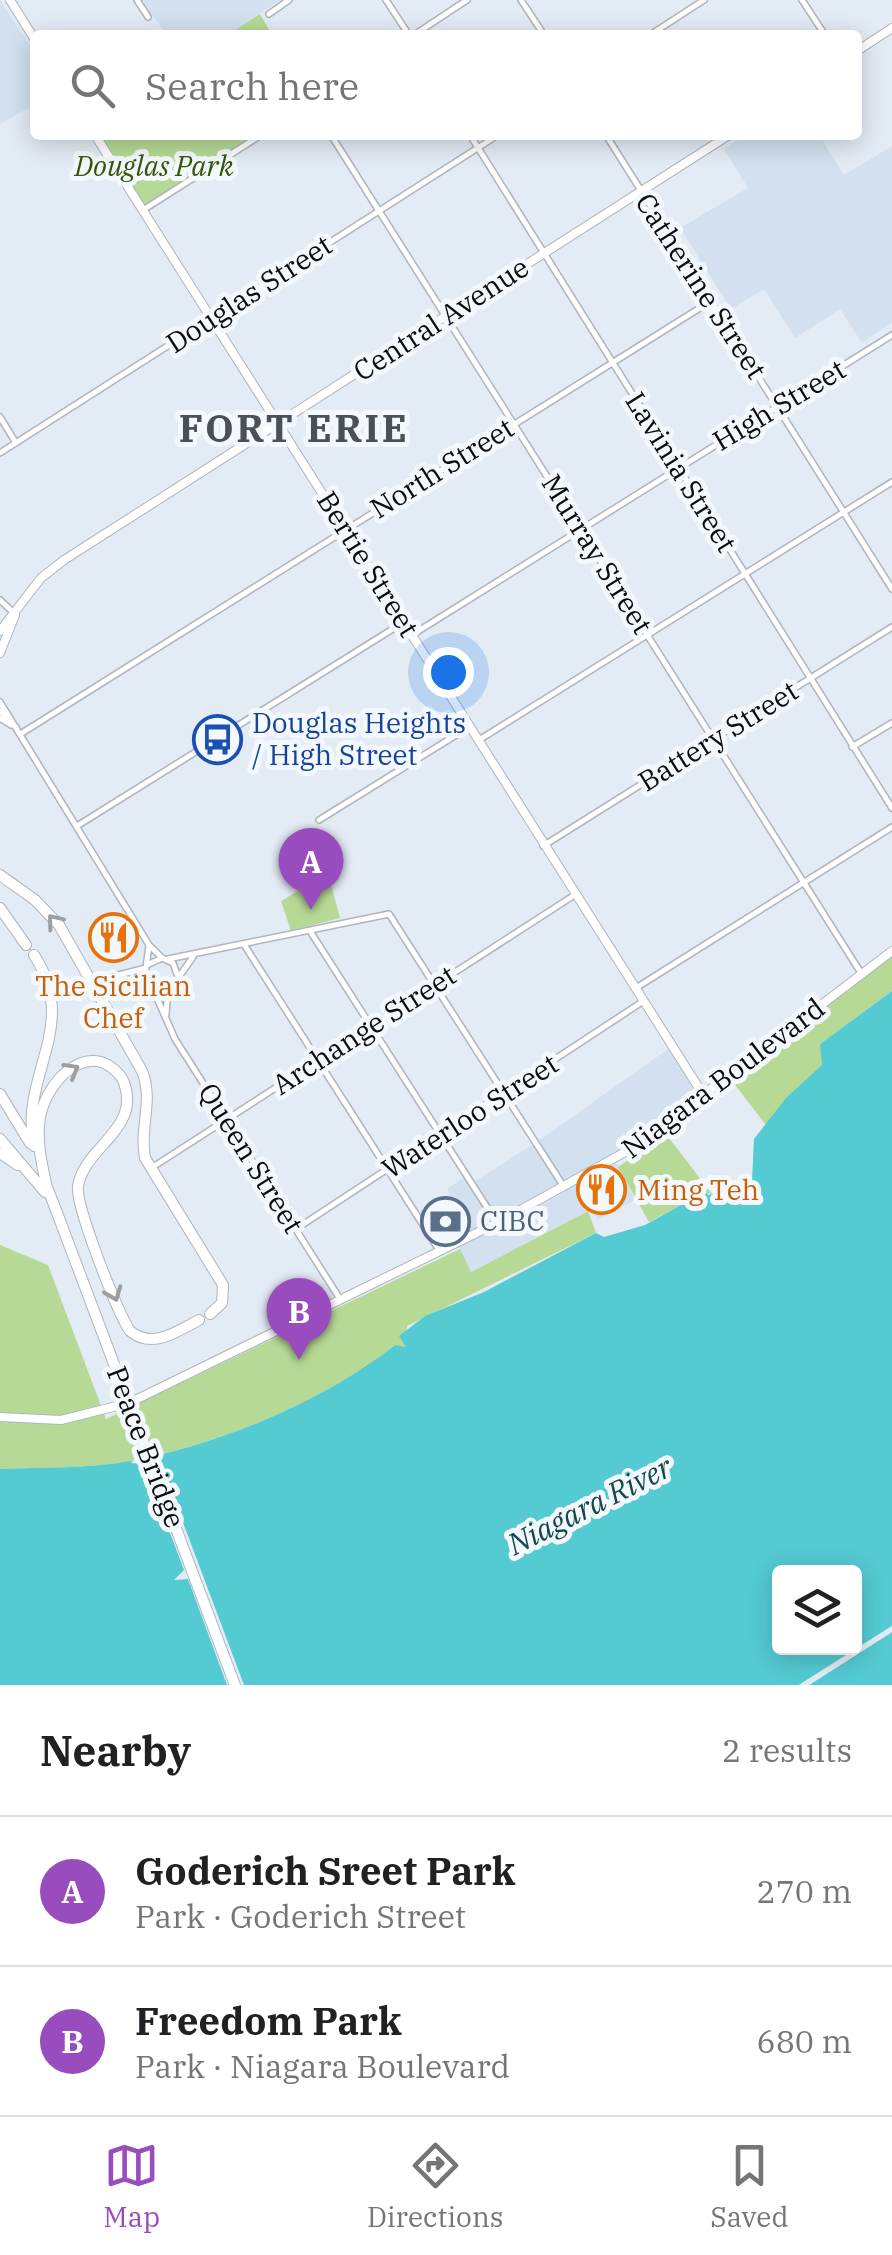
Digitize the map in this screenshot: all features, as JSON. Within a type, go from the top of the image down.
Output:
[{"type":"highway","points":[[0,875],[52,917],[145,1079],[148,1102],[142,1136],[148,1166],[223,1284],[222,1303],[205,1317],[156,1340],[144,1340],[130,1332],[79,1202],[81,1177],[116,1132],[126,1110],[122,1078],[104,1063],[74,1065],[51,1088],[39,1136],[44,1187]]},
{"type":"highway","points":[[0,908],[48,979],[54,1007],[32,1112],[44,1187]]},
{"type":"highway","points":[[0,1094],[38,1161]]},
{"type":"highway","points":[[0,1139],[44,1187]]},
{"type":"highway","points":[[0,1153],[44,1187]]},
{"type":"highway","name":"Peace Bridge","points":[[44,1187],[235,1685]]},
{"type":"main road","points":[[10,0],[30,32]]},
{"type":"main road","points":[[862,48],[892,28]]},
{"type":"main road","name":"Bertie Street","points":[[98,140],[704,1096]]},
{"type":"main road","name":"Central Avenue","points":[[0,631],[41,578],[64,560],[721,140]]},
{"type":"main road","name":"Central Avenue","points":[[0,653],[15,614]]},
{"type":"main road","name":"Niagara Boulevard","points":[[0,1418],[62,1420],[129,1403],[497,1223],[636,1146],[892,951]]},
{"type":"street","points":[[137,0],[148,17]]},
{"type":"street","points":[[268,14],[290,0]]},
{"type":"street","points":[[386,0],[407,30]]},
{"type":"street","points":[[419,30],[467,0]]},
{"type":"street","points":[[522,0],[541,30]]},
{"type":"street","points":[[658,30],[704,0]]},
{"type":"street","points":[[802,0],[822,30]]},
{"type":"street","points":[[143,210],[253,140]]},
{"type":"street","name":"Murray Street","points":[[335,140],[861,974]]},
{"type":"street","name":"Lavinia Street","points":[[473,140],[892,808]]},
{"type":"street","name":"Douglas Street","points":[[0,453],[490,140]]},
{"type":"street","name":"Catherine Street","points":[[609,140],[892,589]]},
{"type":"street","name":"North Street","points":[[22,733],[711,301]]},
{"type":"street","name":"High Street","points":[[412,634],[892,335]]},
{"type":"street","points":[[0,418],[16,443]]},
{"type":"street","points":[[478,740],[892,482]]},
{"type":"street","points":[[0,600],[15,614]]},
{"type":"street","points":[[77,826],[404,622]]},
{"type":"street","name":"Battery Street","points":[[543,846],[892,627]]},
{"type":"street","points":[[0,702],[149,946],[177,974]]},
{"type":"street","points":[[0,715],[22,733]]},
{"type":"street","points":[[852,747],[892,723]]},
{"type":"street","points":[[320,820],[470,727]]},
{"type":"street","points":[[634,990],[892,827]]},
{"type":"street","name":"Archange Street","points":[[156,1165],[574,896]]},
{"type":"street","points":[[88,983],[131,975],[165,958],[244,946],[377,913],[390,916],[564,1187]]},
{"type":"street","points":[[309,930],[497,1223]]},
{"type":"street","points":[[149,946],[146,967],[150,985]]},
{"type":"street","points":[[244,946],[441,1252]]},
{"type":"street","points":[[165,1016],[168,988],[194,956]]},
{"type":"street","points":[[131,975],[150,985],[168,988]]},
{"type":"street","name":"Queen Street","points":[[150,985],[226,1119],[340,1298]]},
{"type":"street","name":"Waterloo Street","points":[[296,1229],[642,1002]]},
{"type":"shaded area","points":[[0,0],[30,45],[30,107],[0,124]]},
{"type":"shaded area","points":[[141,0],[280,0],[235,30],[163,30]]},
{"type":"shaded area","points":[[738,140],[822,140],[844,175],[892,146],[892,322],[862,343],[840,309],[795,338],[764,289],[731,309],[680,228],[748,188],[724,149]]},
{"type":"shaded area","points":[[671,1047],[704,1096],[614,1159],[635,1200],[598,1219],[591,1209],[471,1272],[457,1244],[441,1252],[421,1220],[453,1199],[447,1189],[466,1176],[472,1183],[540,1140]]},
{"type":"green space","points":[[260,14],[269,30],[235,30]]},
{"type":"green space","name":"Douglas Park","points":[[99,140],[253,140],[143,210]]},
{"type":"green space","points":[[324,876],[332,888],[340,918],[291,931],[281,901]]},
{"type":"green space","points":[[892,955],[892,991],[820,1044],[823,1065],[766,1125],[732,1081]]},
{"type":"green space","points":[[666,1134],[712,1194],[690,1192],[681,1205],[649,1222],[618,1167]]},
{"type":"green space","points":[[588,1211],[596,1233],[407,1326],[406,1348],[395,1345],[336,1385],[269,1418],[199,1444],[130,1461],[82,1467],[0,1469],[0,1245],[48,1265],[106,1419],[460,1249],[471,1272]]},
{"type":"water","name":"Niagara River","points":[[892,991],[892,1626],[862,1645],[862,1565],[772,1565],[772,1655],[846,1655],[799,1685],[0,1685],[0,1469],[82,1467],[164,1454],[234,1432],[303,1402],[395,1345],[406,1347],[399,1336],[425,1316],[484,1292],[596,1233],[604,1237],[645,1225],[681,1205],[696,1188],[709,1195],[752,1181],[754,1139],[786,1098],[822,1065],[820,1044]]},
{"type":"water","points":[[892,1632],[892,1685],[809,1685],[862,1655],[862,1651]]},
{"type":"pier","points":[[155,1448],[244,1685],[227,1685],[188,1579],[174,1580],[184,1570],[144,1464],[131,1463],[140,1453]]},
{"type":"pier","points":[[892,1626],[892,1632],[862,1651],[862,1645]]},
{"type":"pier","points":[[846,1655],[856,1655],[809,1685],[799,1685]]},
{"type":"place","name":"Douglas Heights / High Street","points":[[217,739]]},
{"type":"place","name":"Goderich Sreet Park","points":[[311,910]]},
{"type":"place","name":"The Sicilian Chef","points":[[113,938]]},
{"type":"place","name":"Ming Teh","points":[[602,1190]]},
{"type":"place","name":"CIBC","points":[[445,1221]]},
{"type":"place","name":"Freedom Park","points":[[299,1360]]},
{"type":"district","name":"FORT ERIE","points":[[294,429]]}]
